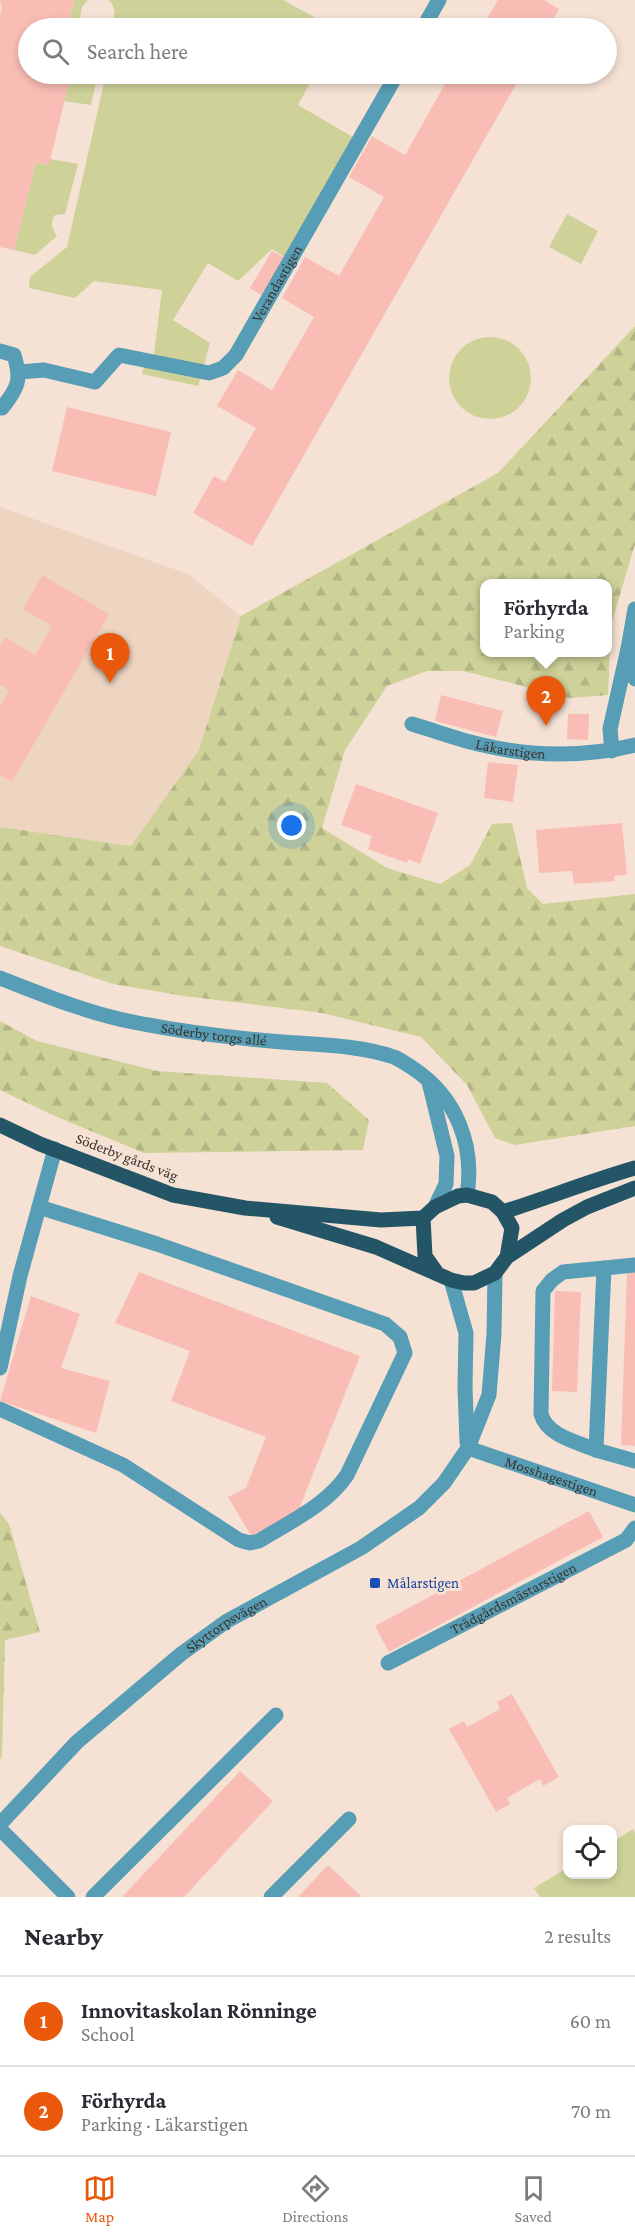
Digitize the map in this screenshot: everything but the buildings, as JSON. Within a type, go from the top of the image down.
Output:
[{"type":"main road","name":"Söderby gårds väg","points":[[0,1125],[173,1195],[245,1208],[381,1220],[429,1213]]},
{"type":"main road","points":[[503,1212],[551,1197],[598,1178],[635,1168]]},
{"type":"main road","points":[[507,1257],[512,1228],[503,1212],[492,1202],[467,1195],[458,1196],[429,1213],[425,1256],[444,1276],[474,1283],[495,1274],[507,1257],[563,1220],[635,1188]]},
{"type":"main road","name":"Söderby gårds väg","points":[[245,1208],[376,1247],[444,1276]]},
{"type":"street","points":[[429,18],[439,0]]},
{"type":"street","name":"Verandastigen","points":[[19,372],[44,370],[95,382],[120,355],[209,373],[223,368],[236,355],[391,84]]},
{"type":"street","points":[[0,351],[14,355],[19,372],[15,391],[0,408]]},
{"type":"street","points":[[612,751],[610,729],[635,609]]},
{"type":"street","points":[[628,649],[635,680]]},
{"type":"street","name":"Läkarstigen","points":[[412,724],[485,746],[543,754],[612,751],[635,745]]},
{"type":"street","name":"Söderby torgs allé","points":[[0,978],[81,1010],[134,1023],[262,1040],[355,1048],[396,1058],[429,1079],[448,1101],[462,1128],[469,1167],[467,1195]]},
{"type":"street","points":[[429,1079],[447,1156],[446,1184],[429,1213]]},
{"type":"street","points":[[0,1368],[20,1276],[55,1149]]},
{"type":"street","points":[[0,1409],[123,1465],[239,1540],[250,1543],[258,1541],[323,1501],[340,1485],[347,1475],[405,1353],[400,1336],[385,1324],[157,1244],[39,1207]]},
{"type":"street","points":[[635,1264],[563,1272],[543,1291],[541,1414],[549,1430],[596,1450],[635,1461]]},
{"type":"street","points":[[596,1450],[604,1268]]},
{"type":"street","name":"Skyttorpsvägen","points":[[0,1824],[77,1742],[181,1654],[227,1621],[361,1548],[419,1508],[444,1483],[468,1448],[489,1395],[494,1334],[495,1274]]},
{"type":"street","points":[[444,1276],[466,1333],[465,1387],[468,1448]]},
{"type":"street","name":"Mosshagestigen","points":[[468,1448],[635,1505]]},
{"type":"street","name":"Trädgårdsmästarstigen","points":[[388,1663],[626,1540],[635,1528]]},
{"type":"street","points":[[93,1897],[276,1715]]},
{"type":"street","points":[[271,1897],[349,1819]]},
{"type":"street","points":[[0,1829],[68,1897]]},
{"type":"shaded area","points":[[0,507],[188,574],[241,616],[199,750],[131,846],[0,827]]},
{"type":"green space","points":[[74,0],[88,0],[82,7],[80,18],[70,18]]},
{"type":"green space","points":[[108,0],[283,0],[316,18],[114,18],[111,3]]},
{"type":"green space","points":[[68,84],[96,84],[91,105],[64,101]]},
{"type":"green space","points":[[104,84],[310,84],[298,105],[358,140],[291,261],[272,249],[238,281],[208,263],[173,320],[210,343],[198,386],[142,374],[145,361],[153,361],[162,290],[94,281],[75,298],[29,288],[30,277],[67,247]]},
{"type":"green space","points":[[50,159],[78,164],[65,214],[55,215],[52,221],[57,236],[35,255],[14,250],[36,162],[48,165]]},
{"type":"green space","points":[[567,214],[598,231],[581,264],[549,247]]},
{"type":"green space","points":[[635,326],[635,544],[612,622],[612,579],[480,579],[480,657],[610,657],[608,695],[570,698],[463,671],[427,671],[387,686],[345,750],[322,828],[387,868],[440,884],[470,865],[492,824],[512,823],[527,888],[543,904],[635,894],[635,1126],[515,1145],[495,1138],[467,1085],[421,1037],[322,1013],[184,996],[113,984],[0,946],[0,827],[131,846],[199,750],[241,616],[498,473]]},
{"type":"green space","points":[[482,337],[498,337],[513,344],[524,355],[531,370],[528,394],[519,407],[498,419],[482,419],[467,412],[456,401],[449,386],[449,370],[456,355],[467,344]]},
{"type":"green space","points":[[0,1021],[37,1041],[157,1071],[327,1083],[369,1120],[363,1150],[144,1153],[57,1117],[0,1090]]},
{"type":"green space","points":[[0,1513],[9,1524],[40,1632],[5,1640],[2,1756],[0,1760]]},
{"type":"green space","points":[[633,1829],[635,1833],[635,1897],[540,1897],[534,1888],[563,1870],[563,1879],[617,1879],[617,1839]]},
{"type":"place","name":"Innovitaskolan Rönninge","points":[[110,683]]},
{"type":"place","name":"Förhyrda","points":[[546,726]]},
{"type":"place","name":"Målarstigen","points":[[375,1583]]}]
